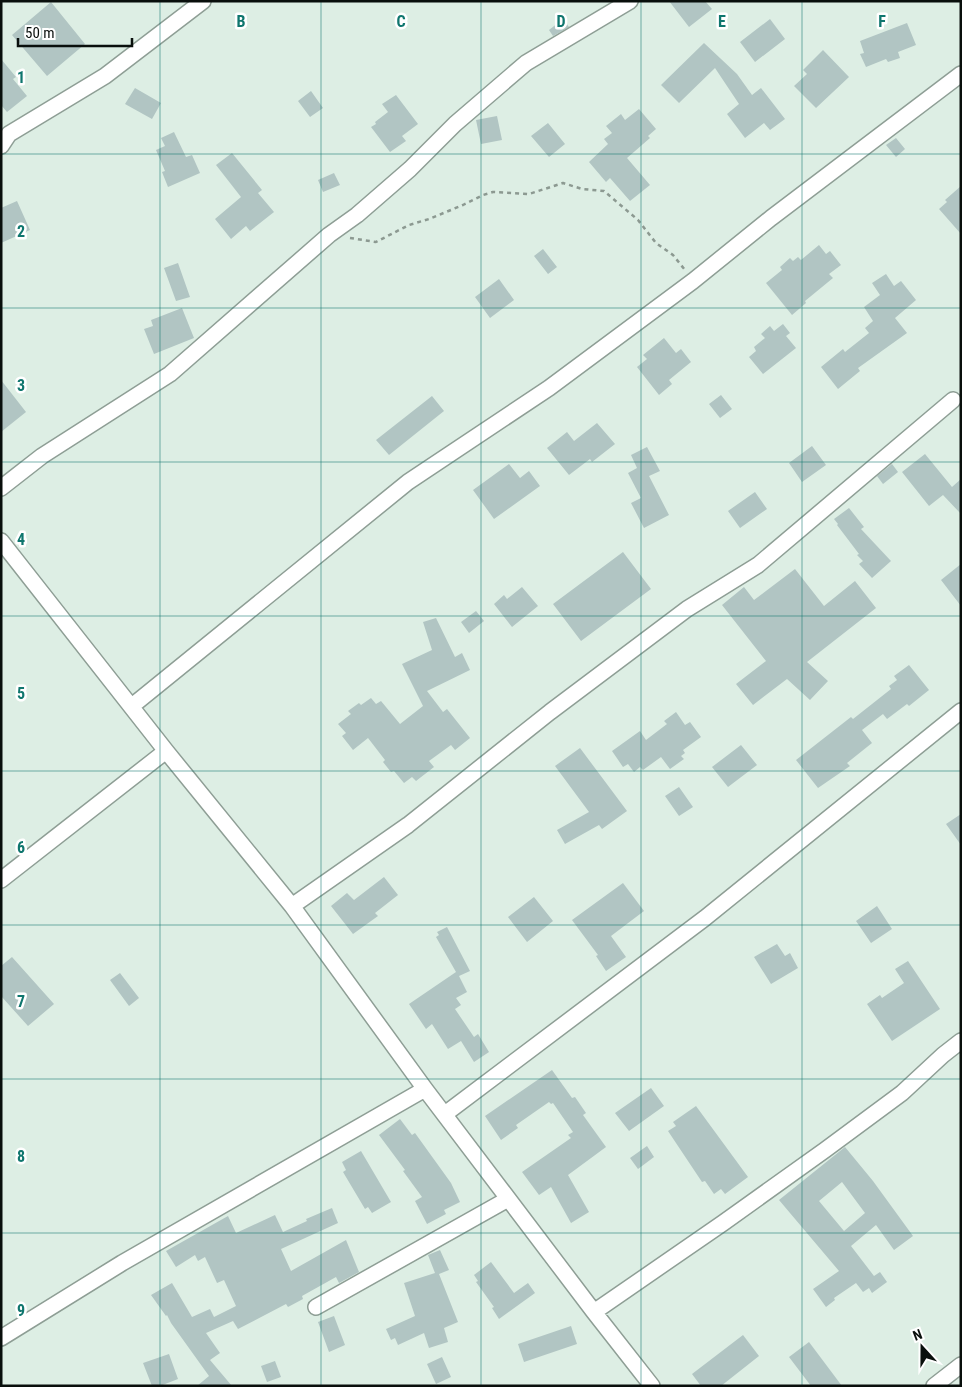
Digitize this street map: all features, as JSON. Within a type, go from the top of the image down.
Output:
[{"type":"street","points":[[1,146],[10,134],[104,76],[203,1]]},
{"type":"street","points":[[1,488],[42,456],[170,374],[329,235],[357,215],[410,169],[455,124],[526,63],[630,1]]},
{"type":"street","points":[[132,706],[408,482],[549,388],[693,281],[771,218],[961,74]]},
{"type":"street","points":[[292,906],[408,825],[550,712],[686,609],[758,565],[952,400]]},
{"type":"street","points":[[1,541],[166,751],[292,906],[425,1089],[652,1386]]},
{"type":"street","points":[[445,1114],[706,918],[961,711]]},
{"type":"street","points":[[1,880],[166,751]]},
{"type":"street","points":[[594,1312],[825,1150],[902,1093],[943,1054],[961,1041]]},
{"type":"street","points":[[1,1338],[122,1263],[425,1089]]},
{"type":"street","points":[[316,1307],[508,1198]]},
{"type":"street","points":[[934,1386],[961,1365]]},
{"type":"path","points":[[329,235],[376,242],[409,225],[429,219],[483,195],[502,192],[529,194],[563,182],[582,189],[604,191],[638,220],[656,243],[673,255],[693,281]]},
{"type":"building","points":[[669,1],[705,1],[712,9],[689,27]]},
{"type":"building","points":[[51,2],[85,44],[47,76],[12,35]]},
{"type":"building","points":[[563,19],[569,27],[553,36],[549,30]]},
{"type":"building","points":[[770,19],[785,39],[755,62],[740,42]]},
{"type":"building","points":[[907,23],[916,45],[898,52],[900,58],[888,62],[886,59],[866,67],[860,54],[864,53],[860,41]]},
{"type":"building","points":[[704,43],[737,74],[752,95],[761,88],[785,119],[770,130],[764,123],[745,138],[727,114],[739,104],[715,68],[679,103],[661,85]]},
{"type":"building","points":[[823,50],[849,77],[816,108],[794,86],[807,74],[803,70]]},
{"type":"building","points":[[1,59],[16,77],[13,79],[27,96],[7,112],[1,105]]},
{"type":"building","points":[[135,88],[161,103],[152,119],[125,104]]},
{"type":"building","points":[[311,91],[323,108],[310,117],[298,101]]},
{"type":"building","points":[[396,95],[418,124],[402,136],[406,141],[390,152],[371,127],[388,112],[382,104]]},
{"type":"building","points":[[639,109],[656,129],[648,136],[650,138],[627,158],[650,185],[630,201],[610,178],[606,182],[589,162],[608,144],[604,139],[612,133],[606,126],[621,114],[625,120]]},
{"type":"building","points":[[497,116],[502,140],[481,144],[476,120]]},
{"type":"building","points":[[548,123],[565,144],[549,157],[531,136]]},
{"type":"building","points":[[174,132],[186,157],[192,155],[200,173],[168,187],[162,172],[165,171],[156,150],[165,146],[161,138]]},
{"type":"building","points":[[896,138],[905,149],[896,157],[886,145]]},
{"type":"building","points":[[232,153],[262,190],[258,193],[274,212],[250,231],[246,226],[231,239],[215,219],[241,197],[216,165]]},
{"type":"building","points":[[334,173],[340,185],[323,192],[318,180]]},
{"type":"building","points":[[961,186],[961,234],[939,209],[947,202],[945,200]]},
{"type":"building","points":[[17,201],[30,230],[1,243],[1,208]]},
{"type":"building","points":[[819,245],[826,254],[830,251],[841,265],[829,274],[833,278],[805,301],[806,303],[792,315],[766,283],[782,270],[780,267],[790,258],[793,261],[798,257],[801,260]]},
{"type":"building","points":[[543,249],[557,267],[548,274],[534,256]]},
{"type":"building","points":[[178,263],[190,297],[176,301],[164,268]]},
{"type":"building","points":[[886,274],[894,286],[901,281],[916,300],[895,318],[907,333],[858,368],[860,371],[838,389],[821,367],[843,349],[845,352],[869,333],[865,328],[873,321],[864,307],[880,295],[872,283]]},
{"type":"building","points":[[499,279],[514,300],[490,318],[475,297]]},
{"type":"building","points":[[182,308],[194,338],[154,354],[144,329],[153,326],[151,320]]},
{"type":"building","points":[[783,324],[790,333],[786,336],[796,348],[763,374],[749,357],[756,351],[754,347],[765,338],[761,334],[770,326],[774,331]]},
{"type":"building","points":[[664,338],[676,353],[681,349],[691,362],[669,380],[672,384],[659,395],[637,367],[647,359],[643,355]]},
{"type":"building","points":[[1,380],[26,412],[1,432]]},
{"type":"building","points":[[721,395],[732,409],[720,418],[709,404]]},
{"type":"building","points":[[432,396],[444,411],[389,455],[376,440]]},
{"type":"building","points":[[597,423],[615,444],[592,462],[590,459],[569,475],[547,448],[567,432],[574,441]]},
{"type":"building","points":[[812,446],[826,465],[802,482],[789,463]]},
{"type":"building","points":[[647,447],[660,471],[649,476],[669,515],[644,528],[631,503],[641,498],[628,473],[637,468],[631,455]]},
{"type":"building","points":[[925,454],[952,487],[961,479],[961,514],[943,495],[929,506],[902,472]]},
{"type":"building","points":[[509,464],[520,478],[529,471],[540,486],[494,519],[473,490]]},
{"type":"building","points":[[892,464],[898,472],[883,484],[877,476]]},
{"type":"building","points":[[755,492],[767,509],[740,528],[728,511]]},
{"type":"building","points":[[849,508],[864,527],[861,529],[891,561],[872,578],[859,564],[863,561],[857,555],[859,554],[834,519]]},
{"type":"building","points":[[623,552],[651,589],[581,641],[553,604]]},
{"type":"building","points":[[961,564],[961,606],[941,580]]},
{"type":"building","points":[[795,569],[824,606],[855,581],[876,608],[807,662],[828,681],[810,700],[787,679],[753,705],[736,684],[766,661],[722,605],[744,587],[754,600]]},
{"type":"building","points":[[522,587],[538,606],[512,627],[494,604],[504,595],[507,599]]},
{"type":"building","points":[[476,611],[484,621],[469,633],[461,622]]},
{"type":"building","points":[[436,618],[455,657],[462,653],[470,670],[427,691],[443,712],[447,709],[470,738],[455,750],[451,745],[429,761],[434,767],[416,781],[412,777],[404,783],[383,762],[385,760],[368,738],[353,750],[342,736],[346,733],[338,724],[351,714],[348,711],[359,703],[361,705],[371,698],[376,704],[381,701],[400,724],[423,706],[402,664],[432,650],[423,622]]},
{"type":"building","points":[[909,665],[929,690],[909,706],[907,704],[887,719],[883,714],[862,730],[872,743],[847,763],[850,766],[818,788],[796,760],[851,717],[853,719],[891,689],[889,686],[897,680],[894,676]]},
{"type":"building","points":[[676,712],[685,725],[690,722],[701,737],[683,750],[685,753],[681,756],[684,759],[670,769],[661,757],[643,770],[640,767],[634,772],[628,764],[623,767],[612,751],[640,731],[646,740],[667,724],[664,721]]},
{"type":"building","points":[[741,745],[757,765],[728,787],[712,767]]},
{"type":"building","points":[[580,748],[627,811],[602,829],[599,825],[565,844],[557,830],[589,812],[555,766]]},
{"type":"building","points":[[679,787],[693,807],[679,816],[665,796]]},
{"type":"building","points":[[961,814],[961,845],[946,824]]},
{"type":"building","points":[[384,877],[398,895],[375,913],[378,916],[353,934],[331,906],[347,893],[354,900]]},
{"type":"building","points":[[623,883],[644,911],[611,936],[626,957],[606,971],[596,956],[598,955],[572,920]]},
{"type":"building","points":[[534,897],[553,921],[527,942],[508,917]]},
{"type":"building","points":[[877,906],[892,929],[871,943],[856,921]]},
{"type":"building","points":[[447,927],[470,971],[459,976],[467,992],[456,998],[461,1005],[455,1009],[474,1037],[478,1034],[489,1052],[474,1062],[461,1041],[448,1049],[432,1024],[426,1029],[409,1004],[456,972],[436,937],[439,935],[437,932]]},
{"type":"building","points":[[777,944],[785,956],[790,953],[798,968],[771,984],[754,957]]},
{"type":"building","points":[[12,957],[54,1004],[28,1026],[1,996],[1,966]]},
{"type":"building","points":[[908,961],[940,1009],[892,1041],[867,1004],[880,995],[882,998],[904,983],[895,969]]},
{"type":"building","points":[[120,973],[139,998],[129,1006],[110,980]]},
{"type":"building","points":[[552,1070],[572,1098],[575,1097],[586,1113],[583,1115],[606,1147],[568,1175],[589,1212],[571,1223],[551,1187],[539,1195],[522,1172],[571,1138],[568,1135],[573,1132],[553,1103],[549,1102],[516,1125],[518,1128],[501,1140],[485,1116]]},
{"type":"building","points":[[651,1088],[664,1106],[629,1131],[615,1113]]},
{"type":"building","points":[[696,1106],[748,1177],[725,1194],[721,1189],[714,1194],[705,1181],[702,1182],[668,1131],[676,1126],[673,1122]]},
{"type":"building","points":[[400,1119],[412,1135],[415,1133],[451,1183],[460,1202],[444,1210],[446,1214],[427,1224],[415,1201],[422,1197],[379,1135]]},
{"type":"building","points":[[647,1146],[654,1157],[638,1169],[630,1158]]},
{"type":"building","points":[[845,1147],[873,1181],[913,1236],[894,1250],[876,1225],[851,1246],[874,1276],[880,1272],[887,1282],[872,1293],[869,1288],[863,1292],[856,1283],[834,1298],[835,1300],[826,1307],[813,1289],[839,1271],[779,1200]],"holes":[[[842,1182],[865,1213],[844,1231],[819,1201]]]},
{"type":"building","points":[[361,1151],[391,1202],[372,1213],[368,1207],[365,1209],[343,1172],[346,1170],[342,1162]]},
{"type":"building","points":[[332,1208],[338,1223],[281,1249],[291,1271],[346,1240],[359,1272],[339,1283],[336,1277],[302,1296],[303,1299],[288,1307],[286,1304],[238,1329],[233,1321],[206,1333],[220,1353],[210,1360],[232,1386],[197,1386],[209,1376],[151,1295],[172,1283],[192,1317],[210,1309],[214,1317],[236,1306],[224,1280],[217,1283],[205,1257],[198,1261],[195,1255],[176,1267],[166,1251],[228,1216],[236,1233],[275,1215],[283,1232],[307,1221],[306,1219]]},
{"type":"building","points":[[440,1250],[449,1270],[439,1274],[458,1322],[444,1328],[448,1342],[429,1348],[424,1333],[398,1345],[395,1338],[391,1340],[386,1329],[415,1316],[404,1283],[435,1273],[428,1255]]},
{"type":"building","points":[[491,1262],[514,1293],[528,1283],[535,1293],[499,1319],[492,1308],[494,1307],[476,1282],[478,1281],[474,1275]]},
{"type":"building","points":[[334,1316],[345,1345],[329,1352],[318,1322]]},
{"type":"building","points":[[571,1326],[577,1344],[524,1362],[518,1344]]},
{"type":"building","points":[[743,1335],[759,1356],[721,1386],[701,1386],[692,1374]]},
{"type":"building","points":[[809,1342],[842,1386],[811,1386],[789,1357]]},
{"type":"building","points":[[169,1354],[178,1379],[160,1386],[152,1386],[143,1363]]},
{"type":"building","points":[[442,1357],[451,1377],[436,1384],[427,1364]]},
{"type":"building","points":[[275,1361],[281,1377],[267,1382],[261,1366]]}]
